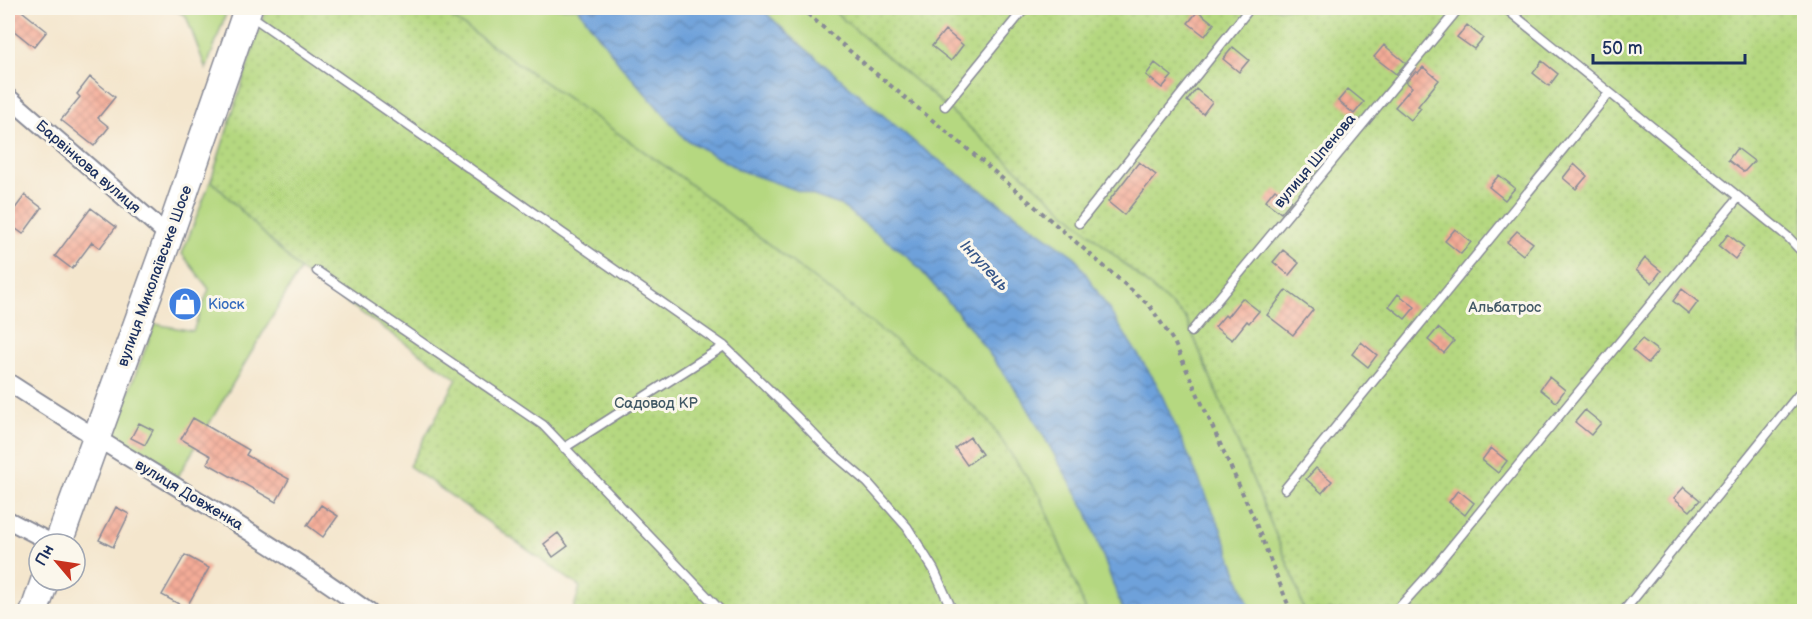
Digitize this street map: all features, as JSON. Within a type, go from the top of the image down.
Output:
[{"type":"main road","name":"вулиця Миколаївське Шосе","points":[[61,532],[170,236],[248,10]]},
{"type":"main road","points":[[34,612],[41,592]]},
{"type":"street","name":"Барвінкова вулиця","points":[[8,98],[170,236]]},
{"type":"street","name":"вулиця Довженка","points":[[8,382],[96,439],[234,521],[369,612]]},
{"type":"street","points":[[8,520],[32,532]]},
{"type":"lane","points":[[945,106],[1025,8]]},
{"type":"lane","points":[[1079,223],[1250,8]]},
{"type":"lane","name":"вулиця Шпенова","points":[[1191,332],[1459,8]]},
{"type":"lane","points":[[1504,8],[1788,237],[1804,254]]},
{"type":"lane","points":[[248,10],[724,346],[827,448],[868,483],[907,527],[934,570],[953,612]]},
{"type":"lane","points":[[1285,489],[1609,93]]},
{"type":"lane","points":[[1395,612],[1738,198]]},
{"type":"lane","points":[[317,272],[543,425],[722,612]]},
{"type":"lane","points":[[564,448],[724,346]]},
{"type":"lane","points":[[1623,612],[1804,388]]},
{"type":"path","points":[[801,8],[868,68],[982,161],[1150,306],[1174,342],[1252,514],[1292,612]]},
{"type":"green space","points":[[172,8],[228,8],[206,69],[186,16]]},
{"type":"green space","name":"Садовод КР","points":[[266,8],[438,8],[682,178],[933,370],[987,419],[1041,498],[1086,611],[573,611],[580,587],[409,466],[457,379],[300,270],[211,180]]},
{"type":"green space","points":[[438,8],[578,8],[620,64],[685,139],[742,171],[840,205],[910,258],[966,322],[1022,398],[1087,512],[1123,611],[1086,611],[1041,498],[682,178]]},
{"type":"green space","points":[[761,8],[830,8],[1186,318],[1295,581],[1304,611],[1251,611],[1220,527],[1075,257],[919,146]]},
{"type":"green space","name":"Альбатрос","points":[[830,8],[1804,8],[1804,611],[1304,611],[1295,581],[1186,318]]},
{"type":"green space","points":[[211,180],[300,270],[177,478],[111,437],[155,324],[193,331],[209,289],[182,254]]},
{"type":"water","name":"Інгулець","points":[[578,8],[761,8],[919,146],[1075,257],[1157,384],[1220,527],[1251,611],[1123,611],[1087,512],[1022,398],[966,322],[910,258],[840,205],[742,171],[685,139],[620,64]]},
{"type":"building","points":[[8,8],[18,8],[47,31],[34,47],[8,26]]},
{"type":"building","points":[[1198,11],[1214,24],[1205,36],[1188,23]]},
{"type":"building","points":[[1467,25],[1483,38],[1474,49],[1457,37]]},
{"type":"building","points":[[945,30],[963,45],[951,61],[932,46]]},
{"type":"building","points":[[1384,45],[1406,63],[1396,74],[1374,57]]},
{"type":"building","points":[[1233,47],[1249,60],[1239,72],[1223,59]]},
{"type":"building","points":[[1542,61],[1558,74],[1549,86],[1533,73]]},
{"type":"building","points":[[1155,63],[1172,76],[1162,88],[1146,75]]},
{"type":"building","points":[[1423,67],[1439,80],[1418,106],[1421,108],[1411,120],[1395,107],[1412,87],[1406,82]]},
{"type":"building","points":[[90,77],[115,97],[98,118],[109,127],[94,146],[61,120],[80,97],[77,94]]},
{"type":"building","points":[[1196,89],[1212,102],[1203,114],[1187,101]]},
{"type":"building","points":[[1348,89],[1364,102],[1354,114],[1338,101]]},
{"type":"building","points":[[1737,148],[1754,161],[1744,172],[1728,160]]},
{"type":"building","points":[[1139,162],[1156,175],[1124,215],[1108,202]]},
{"type":"building","points":[[1574,164],[1587,176],[1576,189],[1563,178]]},
{"type":"building","points":[[1499,175],[1515,188],[1505,200],[1489,187]]},
{"type":"building","points":[[1275,189],[1291,201],[1281,213],[1265,201]]},
{"type":"building","points":[[25,195],[42,208],[23,234],[8,223],[8,218]]},
{"type":"building","points":[[91,208],[116,227],[100,248],[92,242],[72,269],[55,256]]},
{"type":"building","points":[[1455,229],[1471,242],[1461,254],[1445,241]]},
{"type":"building","points":[[1517,231],[1533,243],[1523,255],[1507,242]]},
{"type":"building","points":[[1728,234],[1744,247],[1735,259],[1719,246]]},
{"type":"building","points":[[1283,250],[1299,263],[1289,275],[1273,262]]},
{"type":"building","points":[[1645,258],[1661,271],[1652,283],[1636,270]]},
{"type":"building","points":[[1682,289],[1698,302],[1689,314],[1673,301]]},
{"type":"building","points":[[1286,290],[1313,310],[1293,335],[1267,315]]},
{"type":"building","name":"Кіоск","points":[[182,291],[196,297],[188,317],[174,311]]},
{"type":"building","points":[[1398,294],[1415,307],[1405,319],[1389,306]]},
{"type":"building","points":[[1242,298],[1259,311],[1249,323],[1247,321],[1232,340],[1215,327],[1225,315],[1227,317]]},
{"type":"building","points":[[1438,328],[1454,341],[1444,353],[1428,340]]},
{"type":"building","points":[[1642,339],[1658,351],[1648,363],[1632,350]]},
{"type":"building","points":[[1361,342],[1377,355],[1368,367],[1352,354]]},
{"type":"building","points":[[1549,377],[1565,390],[1556,402],[1540,389]]},
{"type":"building","points":[[1585,410],[1601,423],[1591,435],[1575,422]]},
{"type":"building","points":[[193,418],[249,450],[246,455],[289,479],[276,502],[207,463],[211,456],[181,439]]},
{"type":"building","points":[[139,423],[153,430],[145,445],[131,438]]},
{"type":"building","points":[[970,437],[982,454],[967,465],[955,448]]},
{"type":"building","points":[[1491,448],[1507,461],[1498,473],[1482,460]]},
{"type":"building","points":[[1316,468],[1332,481],[1322,493],[1306,479]]},
{"type":"building","points":[[1684,487],[1700,500],[1690,511],[1674,498]]},
{"type":"building","points":[[1458,490],[1474,503],[1465,515],[1449,502]]},
{"type":"building","points":[[321,505],[338,516],[323,537],[307,525]]},
{"type":"building","points":[[116,507],[129,514],[113,547],[99,540]]},
{"type":"building","points":[[558,533],[568,546],[553,557],[544,544]]},
{"type":"building","points":[[185,555],[209,568],[186,608],[162,595]]},
{"type":"place","name":"Кіоск","points":[[185,304]]}]
